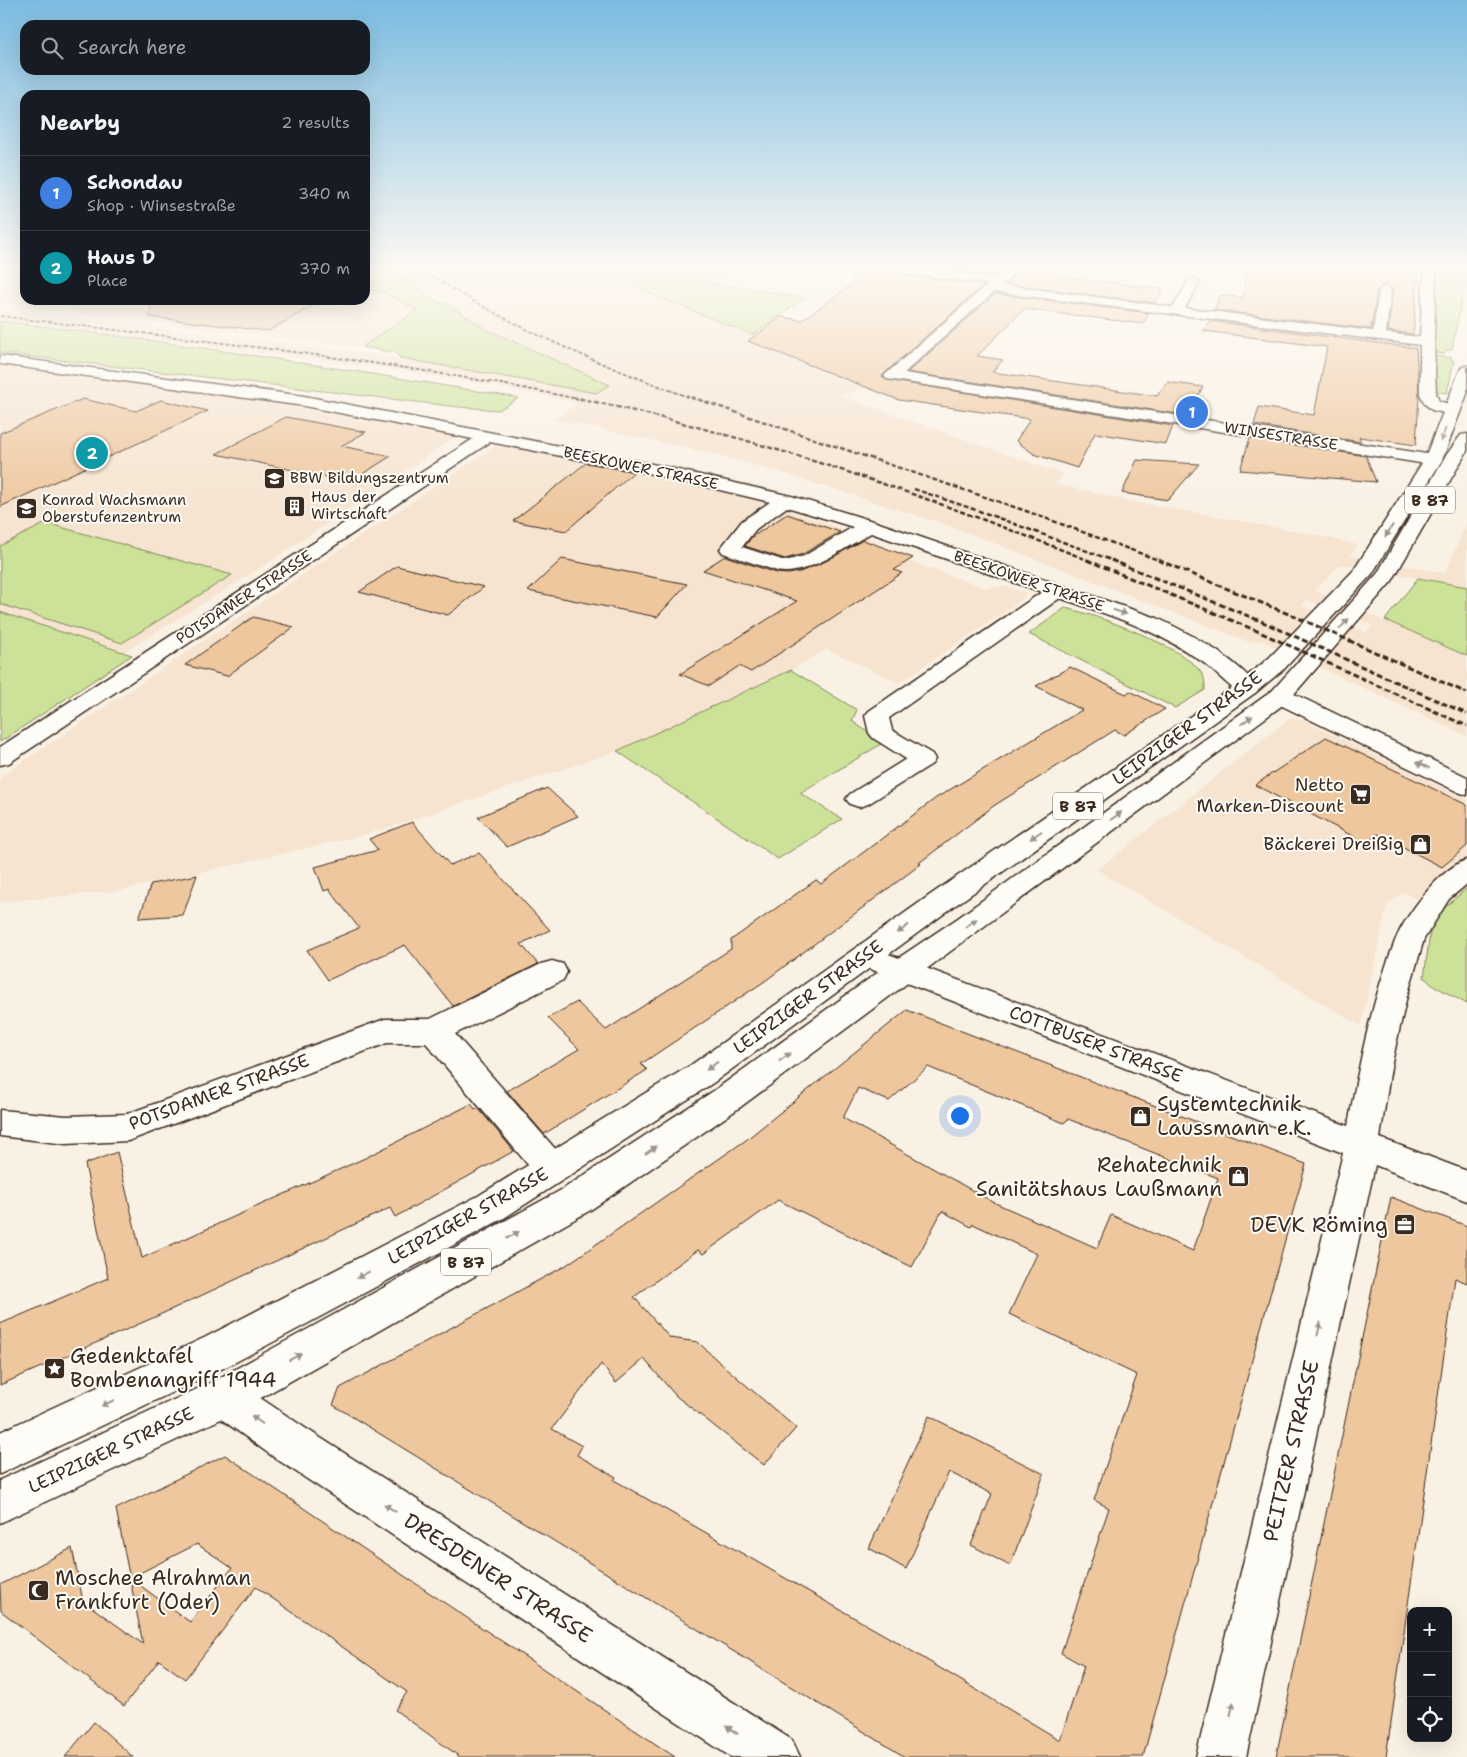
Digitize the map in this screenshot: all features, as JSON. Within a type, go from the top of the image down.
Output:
[{"type":"street","name":"WINSESTRASSE","points":[[920,351],[892,376],[1433,460]]},
{"type":"street","points":[[1427,351],[1428,394],[1433,404],[1452,410]]},
{"type":"street","name":"BEESKOWER STRASSE","points":[[0,360],[304,401],[657,470],[785,500],[869,526],[1150,622],[1191,642],[1230,671],[1247,688]]},
{"type":"street","name":"LEIPZIGER STRASSE","points":[[0,1453],[218,1352],[491,1207],[702,1074],[865,956],[1247,688],[1277,663],[1362,574],[1433,460],[1452,410],[1466,380]]},
{"type":"street","name":"POTSDAMER STRASSE","points":[[0,758],[489,436]]},
{"type":"street","name":"LEIPZIGER STRASSE","points":[[0,1502],[224,1397],[576,1200],[727,1099],[902,970],[968,925],[1280,696],[1385,578],[1454,457],[1467,439]]},
{"type":"street","points":[[785,500],[749,525],[730,549],[784,567],[811,560],[869,526]]},
{"type":"street","points":[[859,799],[924,759],[881,733],[877,716],[992,638],[1057,591]]},
{"type":"street","points":[[1280,696],[1467,787]]},
{"type":"street","name":"PEITZER STRASSE","points":[[1221,1757],[1362,1145],[1384,1029],[1410,939],[1439,893],[1467,869]]},
{"type":"street","name":"COTTBUSER STRASSE","points":[[865,956],[1467,1186]]},
{"type":"street","points":[[552,972],[434,1031],[552,1169]]},
{"type":"street","name":"POTSDAMER STRASSE","points":[[0,1123],[66,1130],[128,1127],[385,1031],[434,1031]]},
{"type":"street","name":"DRESDENER STRASSE","points":[[224,1397],[290,1443],[773,1757]]},
{"type":"shaded area","points":[[244,351],[344,351],[400,358],[596,393],[524,351],[903,351],[870,380],[877,383],[841,396],[1063,474],[1056,484],[1121,499],[1307,533],[1358,545],[1350,555],[1445,573],[1467,522],[1467,587],[1341,564],[1315,591],[1467,656],[1467,736],[1262,641],[1249,642],[950,526],[779,472],[700,451],[554,419],[578,403],[484,384],[382,368]],"holes":[[[1307,600],[1372,626],[1366,632],[1302,606]]]},
{"type":"shaded area","points":[[0,366],[247,398],[449,436],[453,439],[262,567],[124,652],[0,612]]},
{"type":"shaded area","points":[[495,446],[637,472],[760,500],[874,540],[885,553],[985,588],[1006,586],[1026,593],[1022,600],[899,683],[827,649],[791,670],[617,751],[364,835],[119,891],[0,902],[0,777]]},
{"type":"shaded area","points":[[1290,718],[1303,720],[1467,799],[1467,888],[1440,912],[1403,892],[1387,905],[1361,1026],[1097,870]]},
{"type":"green space","points":[[0,351],[224,351],[519,398],[499,410],[459,407],[0,353]]},
{"type":"green space","points":[[385,351],[535,351],[610,385],[596,393],[400,358],[396,353]]},
{"type":"green space","points":[[1430,351],[1446,351],[1444,354]]},
{"type":"green space","points":[[1433,356],[1452,358],[1451,360],[1454,361],[1447,393],[1431,391]]},
{"type":"green space","points":[[46,523],[232,575],[122,643],[0,604],[0,546]]},
{"type":"green space","points":[[1418,578],[1467,587],[1467,656],[1385,620]]},
{"type":"green space","points":[[1065,608],[1098,617],[1142,634],[1182,656],[1196,667],[1204,678],[1205,690],[1175,708],[1029,634]]},
{"type":"green space","points":[[0,612],[132,655],[0,742]]},
{"type":"green space","points":[[791,670],[857,710],[852,721],[883,743],[800,793],[842,819],[778,859],[617,751]]},
{"type":"green space","points":[[1467,888],[1467,1004],[1431,984],[1424,977],[1430,933],[1440,912]]},
{"type":"building","points":[[774,351],[910,351],[882,376],[886,380],[1173,426],[1166,444],[1095,433],[1077,468],[1034,454],[1016,441],[1030,419],[899,400]]},
{"type":"building","points":[[931,351],[982,351],[977,356],[1003,360],[992,372],[1157,396],[1167,382],[1203,387],[1189,412],[1179,410],[1178,414],[908,372]]},
{"type":"building","points":[[1326,351],[1416,351],[1419,396],[1416,445],[1359,437],[1361,442],[1254,425],[1259,407],[1314,415]]},
{"type":"building","points":[[83,399],[136,411],[161,400],[208,411],[0,507],[0,433]]},
{"type":"building","points":[[286,417],[366,432],[341,446],[391,456],[350,482],[216,454]]},
{"type":"building","points":[[1250,438],[1366,456],[1376,482],[1240,470]]},
{"type":"building","points":[[1137,460],[1199,464],[1168,500],[1122,493]]},
{"type":"building","points":[[586,463],[634,472],[566,531],[513,521]]},
{"type":"building","points":[[787,514],[840,532],[803,554],[785,559],[745,546],[752,537]]},
{"type":"building","points":[[863,540],[913,558],[894,570],[902,573],[751,672],[739,666],[709,686],[680,674],[797,601],[703,570],[725,556],[776,573],[800,572],[826,561]]},
{"type":"building","points":[[562,559],[687,584],[657,617],[528,591]]},
{"type":"building","points":[[397,566],[484,587],[448,615],[359,592]]},
{"type":"building","points":[[253,617],[294,627],[227,676],[185,665]]},
{"type":"building","points":[[1070,667],[1126,694],[1130,691],[1165,709],[1124,735],[1115,730],[995,805],[919,863],[921,864],[765,981],[641,1064],[647,1070],[544,1134],[507,1091],[579,1049],[548,1018],[577,1002],[606,1030],[731,949],[731,940],[816,880],[821,884],[936,798],[1082,710],[1036,686]]},
{"type":"building","name":"Netto Marken-Discount","points":[[1326,737],[1467,805],[1467,846],[1442,867],[1378,834],[1366,843],[1255,785]]},
{"type":"building","points":[[547,788],[578,816],[507,847],[478,817]]},
{"type":"building","points":[[412,822],[450,865],[479,853],[550,930],[521,944],[538,964],[453,1006],[405,945],[328,980],[307,950],[359,928],[329,889],[324,891],[315,867],[378,850],[369,839]]},
{"type":"building","points":[[197,875],[183,915],[139,918],[151,884]]},
{"type":"building","points":[[907,1010],[1306,1164],[1143,1757],[905,1757],[333,1405],[340,1388],[565,1266],[746,1140]],"holes":[[[928,1067],[1064,1123],[1068,1119],[1218,1178],[1193,1251],[1111,1215],[1097,1248],[993,1202],[843,1118],[858,1088],[889,1101]],[[778,1200],[912,1267],[942,1211],[971,1227],[973,1224],[1037,1254],[1009,1314],[1137,1375],[1094,1500],[1109,1508],[1061,1653],[1084,1666],[1060,1740],[895,1641],[614,1480],[616,1477],[577,1455],[582,1446],[552,1429],[601,1364],[616,1383],[644,1359],[676,1396],[764,1465],[796,1428],[698,1342],[670,1338],[634,1297],[698,1250],[703,1254]]]},
{"type":"building","points":[[471,1104],[476,1110],[478,1108],[514,1151],[395,1217],[390,1208],[155,1317],[0,1385],[0,1324],[108,1278],[85,1164],[117,1152],[142,1258],[365,1158]]},
{"type":"building","points":[[1391,1197],[1467,1226],[1467,1283],[1455,1278],[1386,1757],[1276,1757]]},
{"type":"building","points":[[929,1416],[1044,1474],[1010,1566],[971,1545],[992,1494],[949,1472],[906,1569],[869,1548]]},
{"type":"building","points":[[225,1455],[675,1757],[460,1757],[395,1710],[407,1692],[256,1587],[185,1679],[159,1660],[124,1706],[1,1611],[0,1585],[72,1548],[83,1601],[143,1644],[116,1509]],"holes":[[[197,1544],[232,1568],[190,1622],[130,1578]]]},
{"type":"building","points":[[94,1722],[133,1757],[65,1757]]},
{"type":"railway","points":[[283,351],[362,361],[578,399]]},
{"type":"railway","points":[[573,351],[694,399]]},
{"type":"railway","points":[[572,397],[638,412],[769,447],[899,489],[1090,561]]},
{"type":"railway","points":[[691,397],[1026,511],[1161,561]]},
{"type":"railway","points":[[914,489],[1114,561]]},
{"type":"railway","points":[[1087,560],[1255,630],[1467,726]]},
{"type":"railway","points":[[1111,560],[1263,622],[1467,714]]},
{"type":"railway","points":[[1158,560],[1303,620],[1467,693]]},
{"type":"place","name":"Schondau","points":[[1192,412]]},
{"type":"place","name":"Haus D","points":[[92,453]]},
{"type":"place","name":"BBW Bildungszentrum","points":[[274,478]]},
{"type":"place","name":"Haus der Wirtschaft","points":[[295,506]]},
{"type":"place","name":"Konrad Wachsmann Oberstufenzentrum","points":[[26,509]]},
{"type":"place","name":"Netto Marken-Discount","points":[[1360,795]]},
{"type":"place","name":"Bäckerei Dreißig","points":[[1420,844]]},
{"type":"place","name":"Systemtechnik Laussmann e.K.","points":[[1141,1116]]},
{"type":"place","name":"Rehatechnik Sanitätshaus Laußmann","points":[[1238,1177]]},
{"type":"place","name":"DEVK Röming","points":[[1404,1225]]},
{"type":"place","name":"Gedenktafel Bombenangriff 1944","points":[[54,1368]]},
{"type":"place","name":"Moschee Alrahman Frankfurt (Oder)","points":[[39,1590]]}]
